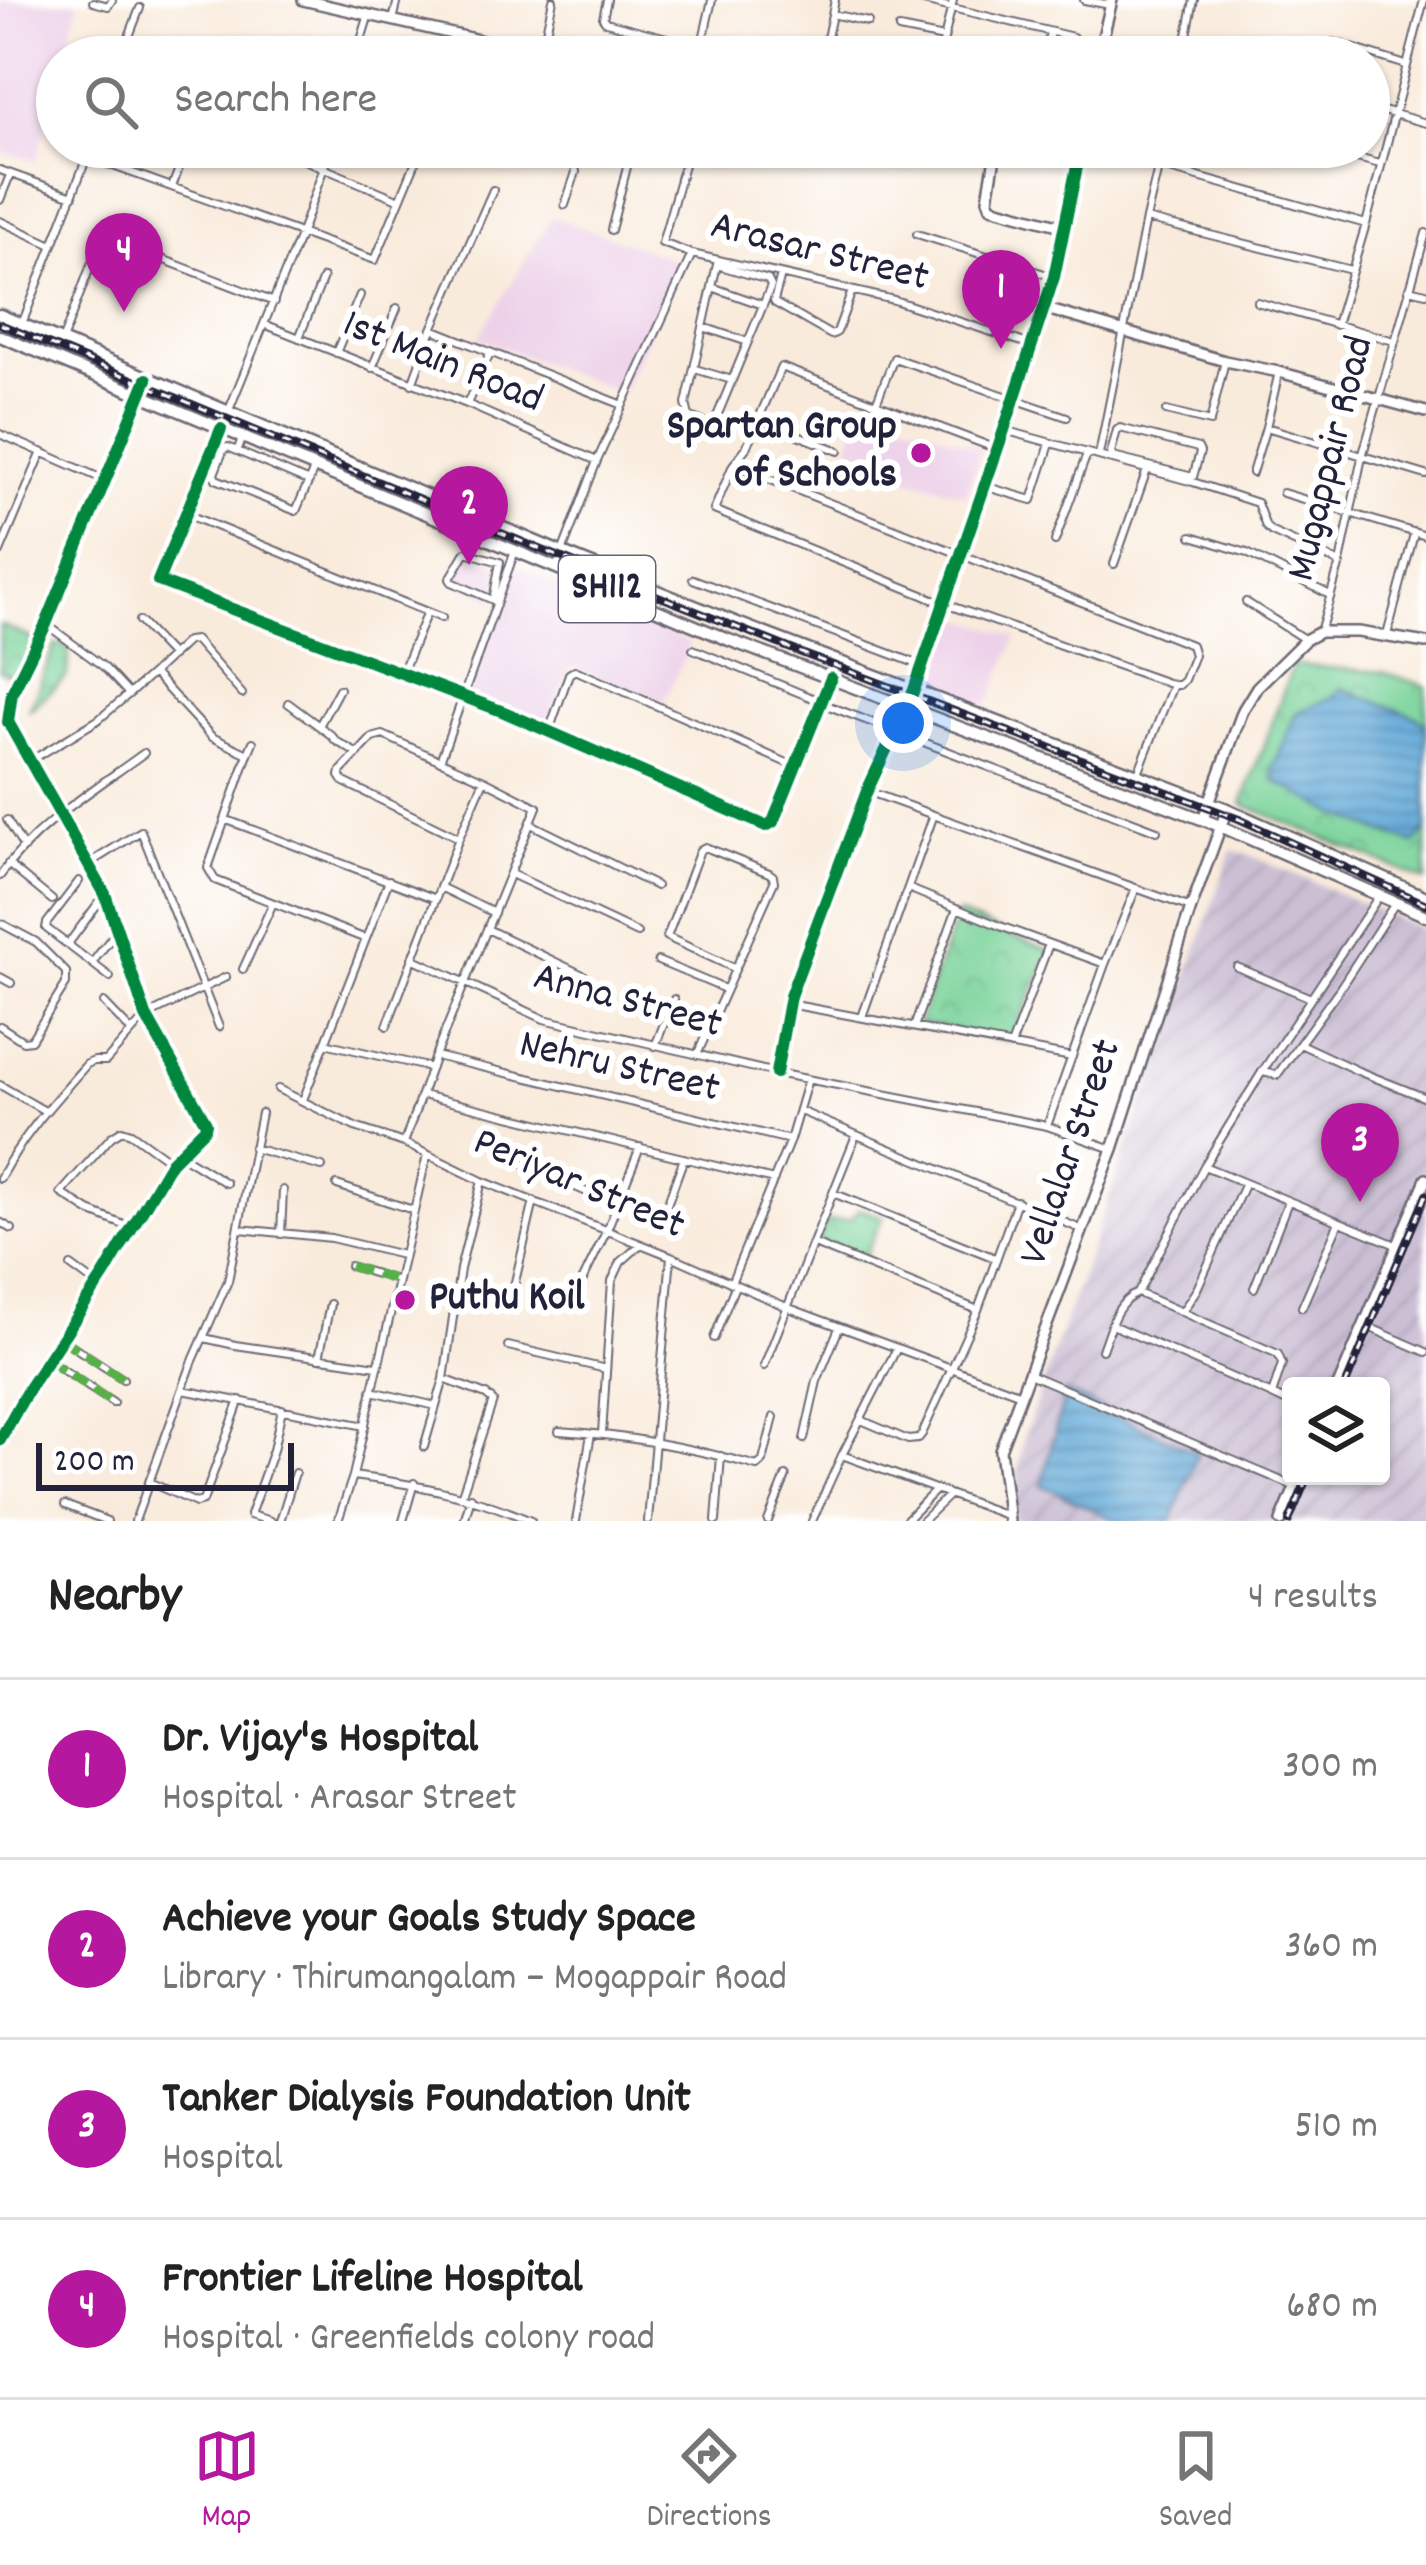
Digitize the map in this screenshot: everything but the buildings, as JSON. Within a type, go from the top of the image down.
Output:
[{"type":"main road","name":"SH112","points":[[0,315],[560,552],[1210,802]]},
{"type":"main road","name":"SH112","points":[[0,336],[729,640],[1220,826]]},
{"type":"main road","points":[[1210,802],[1426,897]]},
{"type":"main road","points":[[1220,826],[1426,916]]},
{"type":"street","points":[[93,2],[108,6],[112,0]]},
{"type":"street","points":[[303,0],[461,36]]},
{"type":"street","points":[[393,20],[398,0]]},
{"type":"street","points":[[549,36],[553,0]]},
{"type":"street","points":[[608,0],[606,22],[659,36]]},
{"type":"street","points":[[704,36],[712,0]]},
{"type":"street","points":[[828,36],[835,0]]},
{"type":"street","points":[[919,0],[952,4],[1068,36]]},
{"type":"street","points":[[1084,0],[1111,3],[1102,36]]},
{"type":"street","points":[[1187,36],[1194,0]]},
{"type":"street","points":[[1390,128],[1424,0]]},
{"type":"street","points":[[944,36],[952,4]]},
{"type":"street","points":[[129,36],[140,8]]},
{"type":"street","points":[[362,36],[369,14]]},
{"type":"street","points":[[832,14],[868,22]]},
{"type":"street","points":[[899,29],[934,36]]},
{"type":"street","points":[[1049,36],[1050,32]]},
{"type":"street","points":[[1390,60],[1406,65]]},
{"type":"street","points":[[1390,113],[1426,124]]},
{"type":"street","points":[[22,325],[84,168]]},
{"type":"street","points":[[119,168],[375,260],[413,168]]},
{"type":"street","points":[[172,187],[179,168]]},
{"type":"street","points":[[228,414],[325,168]]},
{"type":"street","points":[[327,168],[400,200]]},
{"type":"street","points":[[566,205],[575,168]]},
{"type":"street","points":[[610,230],[626,168]]},
{"type":"street","name":"Arasar Street","points":[[683,168],[662,243],[717,263],[894,300],[1031,345]]},
{"type":"street","points":[[995,168],[988,199],[992,207],[1066,227]]},
{"type":"street","points":[[776,1073],[789,1004],[867,791],[923,666],[1014,400],[1054,277],[1077,168]]},
{"type":"street","points":[[1099,456],[1159,168]]},
{"type":"street","points":[[1166,168],[1366,224]]},
{"type":"street","points":[[1336,325],[1379,168]]},
{"type":"street","points":[[0,170],[73,196]]},
{"type":"street","points":[[0,200],[10,175]]},
{"type":"street","points":[[412,384],[493,190]]},
{"type":"street","points":[[1146,219],[1351,270]]},
{"type":"street","points":[[0,221],[52,245]]},
{"type":"street","points":[[917,234],[1054,277]]},
{"type":"street","points":[[62,341],[102,236],[274,302]]},
{"type":"street","name":"Mugappair Road","points":[[1320,632],[1362,457],[1426,236]]},
{"type":"street","points":[[556,568],[597,461],[692,254]]},
{"type":"street","points":[[717,263],[771,282],[709,424],[695,421],[686,410],[717,263]]},
{"type":"street","points":[[782,275],[775,303],[832,335],[852,291]]},
{"type":"street","points":[[298,338],[323,278]]},
{"type":"street","points":[[712,287],[763,305]]},
{"type":"street","points":[[1409,289],[1426,293]]},
{"type":"street","points":[[336,353],[360,295]]},
{"type":"street","points":[[1257,302],[1394,341]]},
{"type":"street","points":[[372,368],[397,308]]},
{"type":"street","points":[[1043,308],[1426,412]]},
{"type":"street","name":"1st Main Road","points":[[264,325],[467,404],[597,461]]},
{"type":"street","points":[[703,327],[748,342]]},
{"type":"street","points":[[432,329],[622,405]]},
{"type":"street","points":[[467,404],[490,353]]},
{"type":"street","points":[[876,403],[894,358],[1066,417]]},
{"type":"street","points":[[1166,411],[1208,423],[1225,361]]},
{"type":"street","points":[[733,465],[1191,645],[1194,655],[1179,685],[945,604],[714,510],[733,465],[746,448],[781,367],[997,449]]},
{"type":"street","points":[[694,368],[732,380]]},
{"type":"street","points":[[1252,473],[1279,372]]},
{"type":"street","points":[[0,1440],[171,1162],[205,1128],[205,1118],[146,1016],[118,929],[90,863],[8,722],[12,694],[147,380]]},
{"type":"street","points":[[758,420],[839,451]]},
{"type":"street","points":[[221,428],[158,581],[548,730],[766,826],[773,823],[831,678]]},
{"type":"street","points":[[1004,430],[1087,454],[1099,456],[1148,468],[1192,478],[1199,450],[1120,428],[1111,453],[1113,457],[1148,468],[1257,503],[1272,532],[1340,563]]},
{"type":"street","points":[[1266,428],[1426,475]]},
{"type":"street","points":[[0,434],[107,482]]},
{"type":"street","points":[[1103,436],[1114,440]]},
{"type":"street","points":[[237,451],[243,437]]},
{"type":"street","points":[[984,486],[1032,500],[1050,444]]},
{"type":"street","points":[[309,482],[226,447],[214,474],[216,479],[296,511],[309,482],[314,467]]},
{"type":"street","points":[[0,551],[42,452]]},
{"type":"street","points":[[1054,541],[1087,454]]},
{"type":"street","points":[[1114,564],[1148,468]]},
{"type":"street","points":[[1283,493],[1426,536]]},
{"type":"street","points":[[186,514],[442,618]]},
{"type":"street","points":[[467,530],[462,543],[466,552],[500,562],[494,600]]},
{"type":"street","points":[[1388,634],[1414,533]]},
{"type":"street","points":[[1192,536],[1247,553],[1330,595]]},
{"type":"street","points":[[440,760],[515,550]]},
{"type":"street","points":[[466,552],[452,582],[494,600]]},
{"type":"street","points":[[694,579],[923,666]]},
{"type":"street","points":[[1246,602],[1305,640]]},
{"type":"street","points":[[402,674],[427,612]]},
{"type":"street","points":[[139,621],[172,656]]},
{"type":"street","points":[[46,624],[104,668],[129,694]]},
{"type":"street","points":[[1203,819],[1243,710],[1258,687],[1305,640],[1320,632],[1388,634],[1426,643]]},
{"type":"street","points":[[30,761],[98,720],[187,641],[194,640],[242,694]]},
{"type":"street","points":[[693,649],[1157,832]]},
{"type":"street","points":[[548,730],[569,674],[575,670],[794,766]]},
{"type":"street","points":[[153,673],[212,737],[248,754]]},
{"type":"street","points":[[1138,774],[1173,685]]},
{"type":"street","points":[[0,688],[12,694]]},
{"type":"street","points":[[319,726],[339,689]]},
{"type":"street","points":[[288,703],[358,754]]},
{"type":"street","points":[[404,1143],[537,807],[383,735],[372,738],[340,771],[344,782],[459,838]]},
{"type":"street","points":[[253,742],[208,868],[211,875],[221,884],[366,939]]},
{"type":"street","points":[[0,876],[61,815],[144,753]]},
{"type":"street","points":[[387,1026],[484,780]]},
{"type":"street","points":[[867,791],[1191,908]]},
{"type":"street","name":"Vellalar Street","points":[[1010,1519],[1000,1450],[1113,1149],[1227,809]]},
{"type":"street","points":[[862,1017],[933,815]]},
{"type":"street","points":[[7,820],[24,848]]},
{"type":"street","points":[[227,820],[436,898]]},
{"type":"street","points":[[531,824],[656,886]]},
{"type":"street","points":[[90,863],[140,831],[219,1027]]},
{"type":"street","name":"Anna Street","points":[[702,848],[769,873],[774,882],[734,968],[667,937],[702,848]]},
{"type":"street","points":[[8,865],[52,901]]},
{"type":"street","points":[[512,874],[637,933]]},
{"type":"street","points":[[303,1101],[389,880]]},
{"type":"street","points":[[80,881],[46,926],[110,977]]},
{"type":"street","points":[[440,887],[494,914]]},
{"type":"street","points":[[908,887],[1106,964]]},
{"type":"street","points":[[1047,1126],[1136,888]]},
{"type":"street","points":[[68,945],[105,894]]},
{"type":"street","points":[[1102,1350],[1120,1305],[1138,1293],[1204,1166],[1379,896]]},
{"type":"street","points":[[243,969],[273,903]]},
{"type":"street","points":[[1262,1072],[1277,1075],[1396,903]]},
{"type":"street","points":[[914,1027],[957,908]]},
{"type":"street","points":[[0,923],[36,942],[66,973],[66,984],[33,1039],[23,1041],[0,1026]]},
{"type":"street","points":[[92,963],[118,929]]},
{"type":"street","points":[[487,929],[585,976]]},
{"type":"street","points":[[1011,1046],[1049,944]]},
{"type":"street","name":"Anna Street","points":[[412,958],[544,1019],[776,1073],[1047,1126],[1113,1149]]},
{"type":"street","points":[[658,962],[725,989]]},
{"type":"street","points":[[697,1055],[734,968]]},
{"type":"street","points":[[1237,968],[1311,998]]},
{"type":"street","points":[[0,977],[11,983]]},
{"type":"street","points":[[0,1178],[44,1112],[87,1064],[106,1061],[146,1016],[226,977]]},
{"type":"street","points":[[655,1046],[674,999]]},
{"type":"street","points":[[104,1004],[132,1031]]},
{"type":"street","points":[[789,1004],[1072,1058]]},
{"type":"street","points":[[327,1044],[430,1068]]},
{"type":"street","points":[[1300,1044],[1426,1098]]},
{"type":"street","name":"Nehru Street","points":[[435,1056],[790,1140]]},
{"type":"street","points":[[714,1338],[790,1140],[808,1079]]},
{"type":"street","points":[[0,1085],[44,1112]]},
{"type":"street","name":"Periyar Street","points":[[278,1089],[355,1127],[404,1143],[482,1181],[607,1229],[789,1309],[1021,1394]]},
{"type":"street","points":[[422,1095],[774,1180]]},
{"type":"street","points":[[800,1111],[1083,1230]]},
{"type":"street","points":[[134,1521],[228,1281],[261,1113]]},
{"type":"street","points":[[130,1228],[61,1193],[122,1130],[171,1162]]},
{"type":"street","points":[[764,1366],[856,1134]]},
{"type":"street","points":[[253,1148],[322,1167]]},
{"type":"street","points":[[575,1294],[640,1148]]},
{"type":"street","points":[[0,1152],[11,1158]]},
{"type":"street","points":[[179,1154],[226,1183]]},
{"type":"street","points":[[338,1521],[353,1476],[427,1155]]},
{"type":"street","points":[[661,1221],[684,1158]]},
{"type":"street","points":[[512,1159],[616,1205]]},
{"type":"street","points":[[1204,1166],[1397,1246]]},
{"type":"street","points":[[1342,1377],[1426,1179]]},
{"type":"street","points":[[424,1447],[444,1379],[460,1269],[482,1181]]},
{"type":"street","points":[[1182,1312],[1245,1183]]},
{"type":"street","points":[[337,1185],[412,1210]]},
{"type":"street","points":[[280,1234],[283,1190]]},
{"type":"street","points":[[833,1193],[995,1258]]},
{"type":"street","points":[[511,1299],[534,1201]]},
{"type":"street","points":[[861,1420],[908,1441],[918,1439],[978,1310],[1017,1201]]},
{"type":"street","points":[[1254,1288],[1288,1201]]},
{"type":"street","points":[[1302,1307],[1339,1222]]},
{"type":"street","points":[[1,1224],[12,1229]]},
{"type":"street","points":[[239,1229],[331,1238],[402,1255]]},
{"type":"street","points":[[602,1434],[612,1281],[621,1262],[641,1244]]},
{"type":"street","points":[[814,1244],[978,1310]]},
{"type":"street","points":[[648,1521],[671,1256]]},
{"type":"street","points":[[70,1266],[98,1286]]},
{"type":"street","points":[[350,1266],[396,1280]]},
{"type":"street","points":[[1138,1293],[1279,1354],[1282,1364],[1272,1395]]},
{"type":"street","points":[[319,1358],[330,1304]]},
{"type":"street","points":[[1112,1324],[1282,1400]]},
{"type":"street","points":[[1364,1325],[1426,1352]]},
{"type":"street","points":[[804,1439],[817,1381],[839,1327]]},
{"type":"street","points":[[204,1338],[377,1366]]},
{"type":"street","points":[[62,1339],[123,1379]]},
{"type":"street","points":[[508,1346],[606,1369]]},
{"type":"street","points":[[813,1521],[897,1348]]},
{"type":"street","points":[[48,1360],[113,1403]]},
{"type":"street","points":[[1029,1374],[1282,1476]]},
{"type":"street","points":[[444,1379],[493,1402],[466,1496],[464,1521]]},
{"type":"street","points":[[183,1390],[365,1426]]},
{"type":"street","points":[[372,1391],[436,1406]]},
{"type":"street","points":[[149,1482],[196,1503],[203,1501],[239,1400]]},
{"type":"street","points":[[282,1409],[250,1515],[276,1521],[295,1473]]},
{"type":"street","points":[[0,1417],[10,1422]]},
{"type":"street","points":[[560,1431],[602,1434],[757,1466],[774,1417]]},
{"type":"street","points":[[576,1521],[591,1433]]},
{"type":"street","points":[[842,1454],[1010,1519]]},
{"type":"street","points":[[716,1521],[721,1456]]},
{"type":"street","points":[[353,1476],[414,1483],[466,1496],[531,1521]]},
{"type":"street","points":[[768,1521],[786,1477]]},
{"type":"street","points":[[403,1521],[414,1483]]},
{"type":"street","points":[[1281,1521],[1297,1485]]},
{"type":"street","points":[[905,1521],[935,1491]]},
{"type":"street","points":[[922,1521],[948,1496]]},
{"type":"street","points":[[64,1505],[107,1521]]},
{"type":"shaded area","points":[[0,0],[79,2],[70,36],[36,36],[36,161],[0,151]]},
{"type":"shaded area","points":[[552,217],[682,262],[622,393],[478,338]]},
{"type":"shaded area","name":"Spartan Group of Schools","points":[[862,404],[981,449],[966,495],[873,468],[871,457],[849,448]]},
{"type":"shaded area","points":[[466,552],[500,566],[495,601],[450,579]]},
{"type":"shaded area","points":[[517,567],[690,643],[664,703],[571,666],[545,726],[466,695]]},
{"type":"shaded area","points":[[953,615],[1017,637],[988,705],[925,681]]},
{"type":"shaded area","points":[[1232,850],[1426,931],[1426,1521],[1015,1521],[1023,1440]]},
{"type":"green space","points":[[0,625],[38,641],[21,680],[0,671]]},
{"type":"green space","points":[[55,645],[65,645],[69,654],[67,676],[29,711]]},
{"type":"green space","points":[[1293,665],[1383,672],[1426,686],[1426,881],[1242,804]]},
{"type":"green space","points":[[957,914],[1052,952],[1010,1041],[918,1023]]},
{"type":"green space","points":[[859,1209],[883,1217],[863,1259],[818,1241],[825,1222],[851,1219]]},
{"type":"water","points":[[1341,688],[1417,717],[1426,725],[1426,830],[1414,844],[1337,815],[1274,780],[1273,769],[1296,713],[1333,697]]},
{"type":"water","points":[[1065,1392],[1198,1453],[1172,1521],[1117,1521],[1042,1485]]},
{"type":"railway","points":[[0,324],[535,547],[1239,819],[1426,904]]},
{"type":"railway","points":[[1349,1377],[1426,1195]]},
{"type":"railway","points":[[1289,1521],[1304,1485]]},
{"type":"marked path","points":[[350,1266],[396,1280]]},
{"type":"marked path","points":[[62,1339],[123,1379]]},
{"type":"marked path","points":[[48,1360],[113,1403]]},
{"type":"cycle path","points":[[776,1073],[790,996],[867,791],[914,690],[1004,430],[1054,277],[1077,168]]},
{"type":"cycle path","points":[[0,1440],[171,1162],[206,1123],[146,1016],[105,894],[8,722],[12,693],[46,624],[147,379]]},
{"type":"cycle path","points":[[221,429],[158,581],[504,712],[766,826],[773,822],[831,678]]},
{"type":"place","name":"Frontier Lifeline Hospital","points":[[124,312]]},
{"type":"place","name":"Dr. Vijay's Hospital","points":[[1001,349]]},
{"type":"place","name":"Spartan Group of Schools","points":[[921,453]]},
{"type":"place","name":"Achieve your Goals Study Space","points":[[469,565]]},
{"type":"place","name":"Tanker Dialysis Foundation Unit","points":[[1360,1202]]},
{"type":"place","name":"Puthu Koil","points":[[405,1300]]}]
